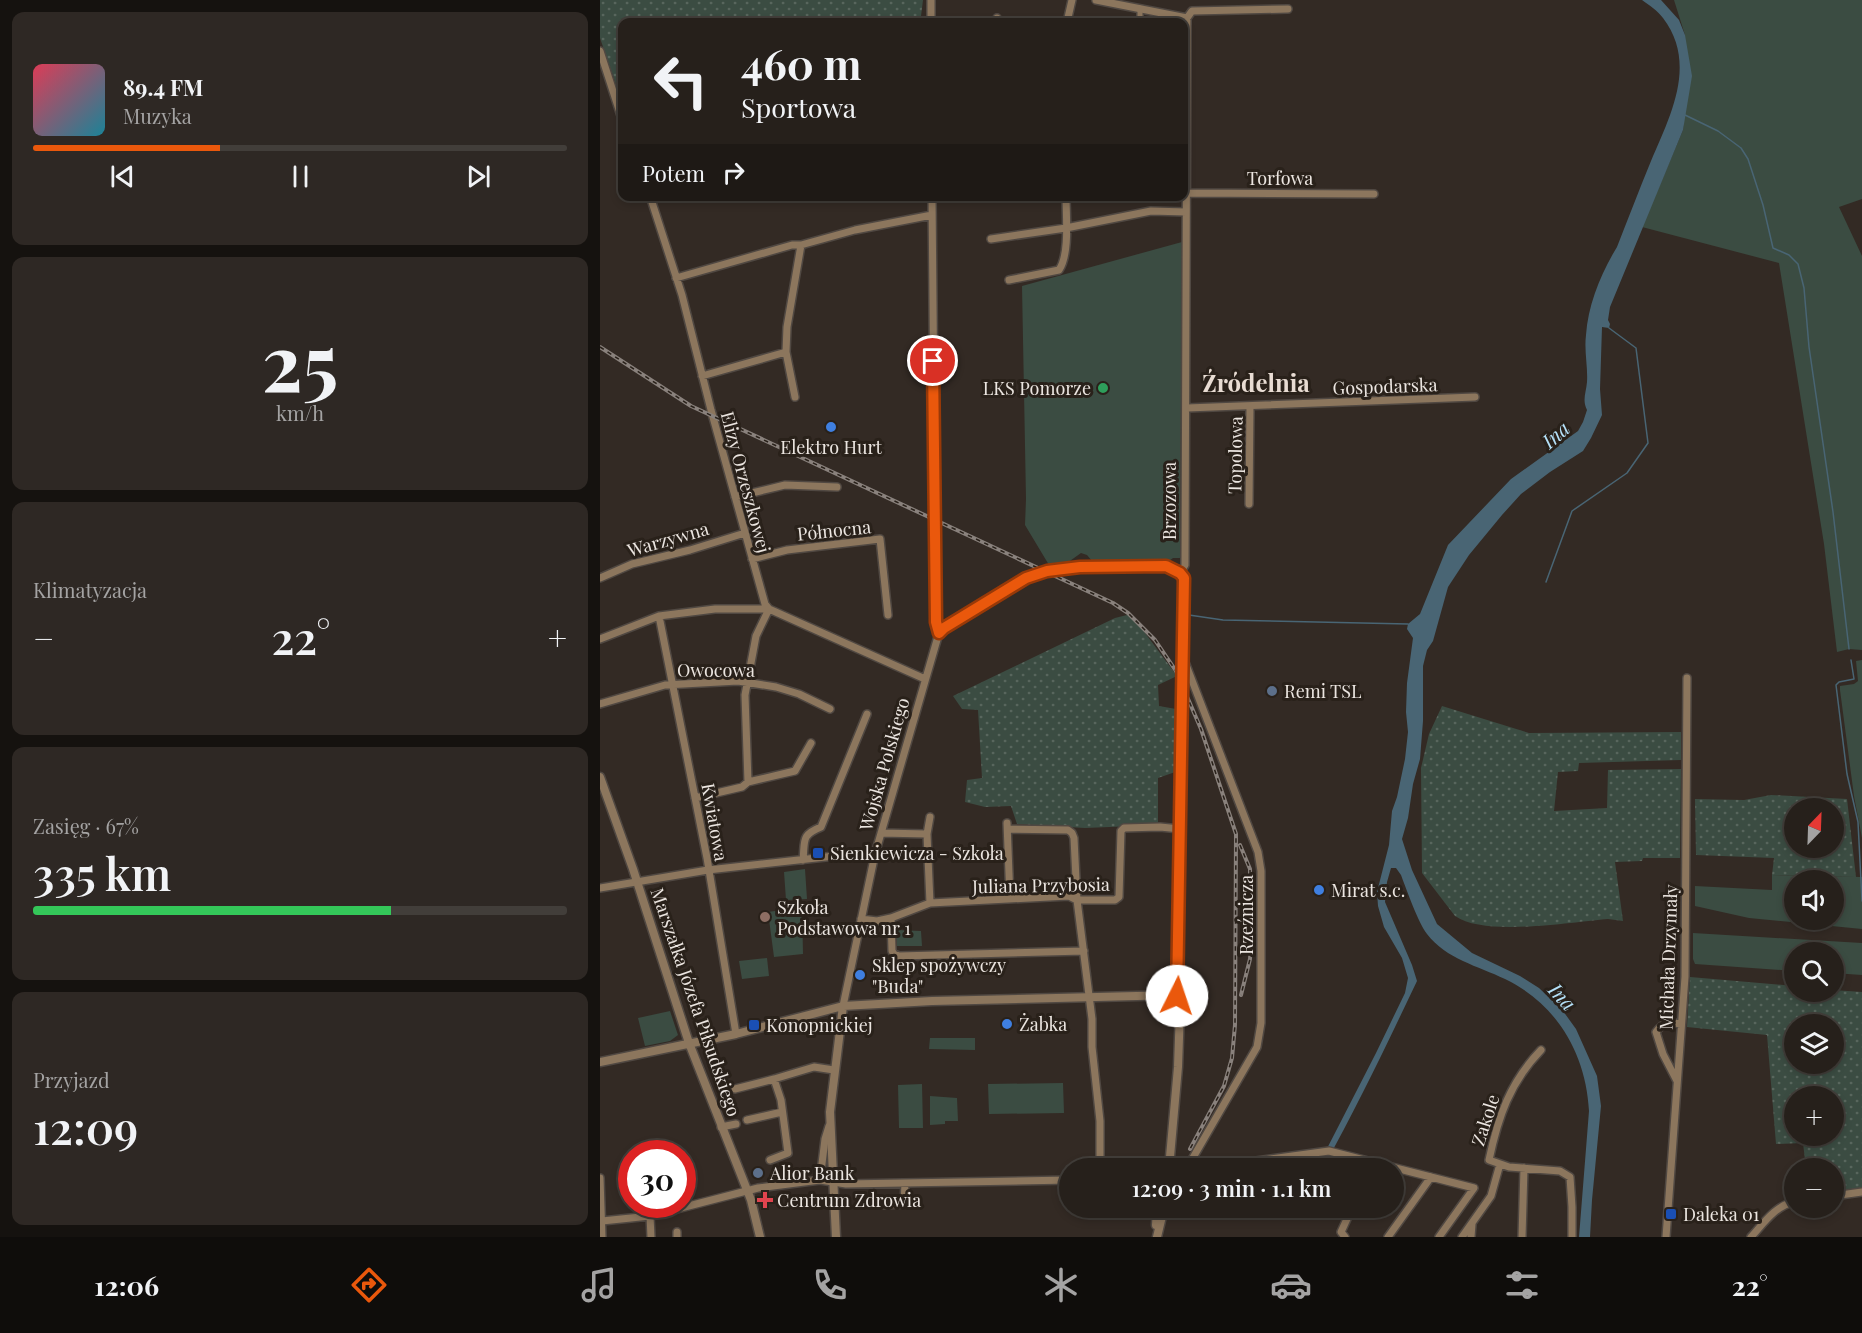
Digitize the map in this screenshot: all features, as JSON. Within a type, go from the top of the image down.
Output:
[{"type":"street","points":[[931,0],[931,18]]},
{"type":"street","points":[[1068,18],[1072,0]]},
{"type":"street","points":[[1095,0],[1187,18],[1192,11],[1288,9]]},
{"type":"street","points":[[1140,8],[1140,18]]},
{"type":"street","points":[[600,51],[618,107]]},
{"type":"street","name":"Torfowa","points":[[1188,193],[1374,194]]},
{"type":"street","name":"Elizy Orzeszkowej","points":[[652,201],[676,278],[752,559],[765,604],[769,609]]},
{"type":"street","name":"Wojska Polskiego","points":[[836,1237],[830,1124],[834,1070],[843,1006],[875,854],[939,633],[936,622],[932,201]]},
{"type":"street","points":[[1009,280],[1059,270],[1064,263],[1066,201]]},
{"type":"street","name":"Brzozowa","points":[[1170,1158],[1179,1055],[1180,1009],[1177,996],[1184,578],[1180,573],[1185,565],[1184,492],[1187,408],[1185,201]]},
{"type":"street","points":[[991,239],[1066,228],[1151,211],[1186,212]]},
{"type":"street","points":[[676,278],[792,245],[801,245],[855,230],[932,215]]},
{"type":"street","points":[[795,397],[786,352],[787,327],[801,245]]},
{"type":"street","points":[[702,376],[786,352]]},
{"type":"street","name":"Gospodarska","points":[[1187,408],[1475,397]]},
{"type":"street","name":"Topolowa","points":[[1249,504],[1250,407]]},
{"type":"street","points":[[735,497],[784,485],[837,487]]},
{"type":"street","name":"Warzywna","points":[[600,578],[632,564],[745,533]]},
{"type":"street","name":"Północna","points":[[752,559],[787,550],[880,539],[888,615]]},
{"type":"street","points":[[939,633],[1036,573],[1080,567],[1166,566],[1180,573]]},
{"type":"street","points":[[600,639],[659,616],[715,609],[769,609],[925,679]]},
{"type":"street","points":[[748,782],[744,715],[746,681],[756,636],[769,609]]},
{"type":"street","name":"Kwiatowa","points":[[659,616],[695,798],[736,1034]]},
{"type":"street","name":"Rzeźnicza","points":[[1183,657],[1258,852],[1261,871],[1261,1023],[1257,1047],[1193,1158]]},
{"type":"street","name":"Michała Drzymały","points":[[1666,1237],[1686,943],[1687,678]]},
{"type":"street","name":"Owocowa","points":[[601,702],[672,684],[682,686],[720,681],[746,681],[799,694],[830,709]]},
{"type":"street","points":[[803,860],[805,838],[809,832],[821,827],[867,714]]},
{"type":"street","points":[[695,798],[795,771],[811,743]]},
{"type":"street","name":"Marszałka Józefa Piłsudskiego","points":[[600,777],[689,1043],[747,1190],[760,1237]]},
{"type":"street","points":[[930,817],[927,834],[930,903]]},
{"type":"street","points":[[1011,899],[1008,826],[1072,832],[1078,887],[1077,900],[1091,998],[1092,1047],[1100,1121],[1100,1158]]},
{"type":"street","name":"Juliana Przybosia","points":[[861,919],[877,921],[891,918],[930,903],[1069,896],[1077,900],[1115,900],[1119,897],[1121,831],[1125,828],[1180,829]]},
{"type":"street","points":[[881,833],[927,834]]},
{"type":"street","points":[[600,888],[708,870],[875,854]]},
{"type":"street","points":[[891,918],[892,951],[899,956],[1084,951]]},
{"type":"street","points":[[600,1062],[736,1034],[843,1006],[922,1001],[1177,996]]},
{"type":"street","points":[[1677,1081],[1663,1054],[1656,1032],[1665,1023],[1681,1024]]},
{"type":"street","name":"Zakole","points":[[1541,1050],[1526,1065],[1509,1092],[1495,1133],[1489,1160],[1524,1168],[1560,1171],[1570,1177],[1572,1237]]},
{"type":"street","points":[[735,1089],[814,1067],[834,1070]]},
{"type":"street","points":[[770,1160],[788,1153],[787,1131],[774,1079]]},
{"type":"street","points":[[747,1120],[782,1112]]},
{"type":"street","points":[[721,1127],[736,1124]]},
{"type":"street","points":[[820,1180],[825,1139],[830,1124]]},
{"type":"street","name":"Brzozowa","points":[[1165,1158],[1172,1124]]},
{"type":"street","points":[[1276,1158],[1338,1151],[1355,1158]]},
{"type":"street","points":[[1462,1237],[1491,1196],[1500,1164]]},
{"type":"street","points":[[1522,1237],[1524,1168]]},
{"type":"street","points":[[1404,1172],[1474,1188],[1439,1237]]},
{"type":"street","points":[[1388,1237],[1431,1177]]},
{"type":"street","points":[[600,1178],[602,1237]]},
{"type":"street","points":[[696,1204],[747,1190],[820,1180],[846,1184],[1059,1180]]},
{"type":"street","points":[[882,1205],[904,1204],[905,1182]]},
{"type":"street","points":[[1844,1194],[1862,1192]]},
{"type":"street","points":[[1751,1237],[1784,1205]]},
{"type":"street","points":[[602,1221],[631,1218]]},
{"type":"street","points":[[650,1218],[651,1237]]},
{"type":"street","points":[[1157,1218],[1157,1237]]},
{"type":"street","points":[[1157,1237],[1162,1218]]},
{"type":"street","points":[[1345,1237],[1341,1232],[1347,1218]]},
{"type":"street","points":[[1471,1237],[1472,1224]]},
{"type":"green space","points":[[600,0],[923,0],[921,16],[912,18],[618,18],[618,90],[600,38]]},
{"type":"green space","points":[[1674,0],[1862,0],[1862,199],[1839,207],[1862,256],[1862,650],[1849,649],[1837,652],[1824,544],[1779,263],[1642,227],[1683,130],[1685,35]]},
{"type":"green space","name":"LKS Pomorze","points":[[1182,242],[1180,558],[1173,558],[1169,561],[1092,561],[1087,555],[1081,553],[1067,563],[1049,565],[1025,525],[1022,286]]},
{"type":"green space","points":[[1131,614],[1177,676],[1158,685],[1159,706],[1176,709],[1178,771],[1158,778],[1158,825],[1085,828],[1017,824],[1011,806],[985,807],[965,802],[967,780],[982,778],[978,710],[962,709],[953,696],[1115,618]]},
{"type":"green space","points":[[1862,660],[1862,838],[1854,796],[1840,686],[1854,684],[1858,681],[1856,661]]},
{"type":"green space","points":[[1442,706],[1529,733],[1681,732],[1681,760],[1579,763],[1578,771],[1558,772],[1554,811],[1607,808],[1608,770],[1681,769],[1680,858],[1643,858],[1642,861],[1615,862],[1623,921],[1608,919],[1507,927],[1486,926],[1455,916],[1422,873],[1421,768],[1429,734]]},
{"type":"green space","points":[[1771,795],[1828,798],[1784,798],[1784,858],[1844,858],[1844,799],[1847,799],[1856,877],[1844,877],[1844,870],[1784,870],[1784,875],[1772,875],[1774,858],[1696,855],[1695,799],[1744,800]]},
{"type":"green space","points":[[805,869],[807,899],[786,900],[784,872]]},
{"type":"green space","points":[[1772,875],[1784,875],[1784,921],[1749,918],[1695,906],[1695,886],[1772,890]]},
{"type":"green space","points":[[1844,877],[1862,877],[1862,929],[1844,927]]},
{"type":"green space","points":[[802,907],[803,954],[774,957],[768,912]]},
{"type":"green space","points":[[896,930],[921,931],[922,946],[897,946]]},
{"type":"green space","points":[[1693,933],[1862,943],[1862,975],[1844,974],[1844,942],[1784,942],[1784,970],[1695,964]]},
{"type":"green space","points":[[767,958],[769,976],[742,979],[739,961]]},
{"type":"green space","points":[[1690,977],[1784,985],[1784,1002],[1844,1002],[1844,991],[1862,992],[1862,1188],[1844,1190],[1844,1158],[1805,1158],[1803,1146],[1844,1146],[1844,1086],[1784,1086],[1784,1144],[1776,1144],[1767,1035],[1687,1027]]},
{"type":"green space","points":[[670,1011],[678,1035],[670,1041],[645,1046],[638,1018]]},
{"type":"green space","points":[[930,1038],[975,1038],[975,1050],[929,1049]]},
{"type":"green space","points":[[1063,1083],[1064,1113],[989,1114],[988,1084]]},
{"type":"green space","points":[[922,1084],[923,1128],[899,1128],[898,1085]]},
{"type":"green space","points":[[930,1096],[957,1098],[958,1121],[945,1121],[945,1124],[930,1125]]},
{"type":"water","points":[[1642,0],[1661,0],[1679,20],[1685,35],[1692,76],[1683,130],[1610,307],[1609,328],[1602,327],[1600,389],[1602,415],[1583,451],[1521,494],[1469,555],[1448,587],[1433,641],[1427,650],[1423,666],[1420,759],[1402,839],[1412,870],[1437,924],[1472,953],[1520,976],[1539,988],[1563,1011],[1576,1029],[1597,1076],[1601,1106],[1590,1237],[1579,1237],[1589,1111],[1587,1090],[1575,1051],[1554,1017],[1540,1002],[1505,979],[1453,956],[1435,943],[1420,922],[1396,868],[1391,868],[1385,902],[1417,981],[1336,1145],[1329,1158],[1322,1158],[1405,993],[1408,978],[1402,958],[1384,927],[1377,892],[1389,845],[1392,811],[1405,759],[1408,732],[1407,683],[1413,638],[1407,629],[1408,624],[1420,614],[1448,545],[1511,479],[1578,431],[1583,422],[1587,410],[1585,400],[1587,324],[1592,301],[1617,247],[1666,126],[1677,90],[1680,72],[1679,53],[1673,36],[1663,18]]},
{"type":"waterway","points":[[1685,115],[1718,131],[1741,148],[1748,159],[1763,205],[1773,248],[1789,255],[1798,264],[1804,288],[1809,347],[1833,512],[1849,649]]},
{"type":"waterway","points":[[1546,582],[1572,511],[1627,473],[1648,443],[1636,348],[1609,328]]},
{"type":"waterway","points":[[1189,615],[1223,620],[1408,624]]},
{"type":"waterway","points":[[1851,660],[1854,679],[1839,682],[1836,685],[1847,774],[1858,822],[1862,901]]},
{"type":"railway","points":[[600,347],[691,406],[1113,603],[1128,613],[1155,640],[1176,671],[1201,729],[1236,834],[1235,1025],[1232,1058],[1224,1086],[1190,1149]]},
{"type":"railway","points":[[1240,845],[1250,869],[1251,943],[1250,959],[1241,995]]},
{"type":"place","name":"LKS Pomorze","points":[[1103,388]]},
{"type":"place","name":"Elektro Hurt","points":[[831,427]]},
{"type":"place","name":"Remi TSL","points":[[1272,691]]},
{"type":"place","name":"Sienkiewicza - Szkoła","points":[[818,853]]},
{"type":"place","name":"Mirat s.c.","points":[[1319,890]]},
{"type":"place","name":"Szkoła Podstawowa nr 1","points":[[765,917]]},
{"type":"place","name":"Sklep spożywczy \"Buda\"","points":[[860,975]]},
{"type":"place","name":"Żabka","points":[[1007,1024]]},
{"type":"place","name":"Konopnickiej","points":[[754,1025]]},
{"type":"place","name":"Alior Bank","points":[[758,1173]]},
{"type":"place","name":"Centrum Zdrowia","points":[[765,1200]]},
{"type":"place","name":"Daleka 01","points":[[1671,1214]]},
{"type":"district","name":"Źródelnia","points":[[1256,382]]},
{"type":"route","points":[[933,361],[936,622],[939,633],[1036,573],[1066,567],[1166,566],[1173,568],[1184,578],[1177,996]]},
{"type":"water label","name":"Ina","points":[[1555,434]]},
{"type":"water label","name":"Ina","points":[[1563,996]]}]
